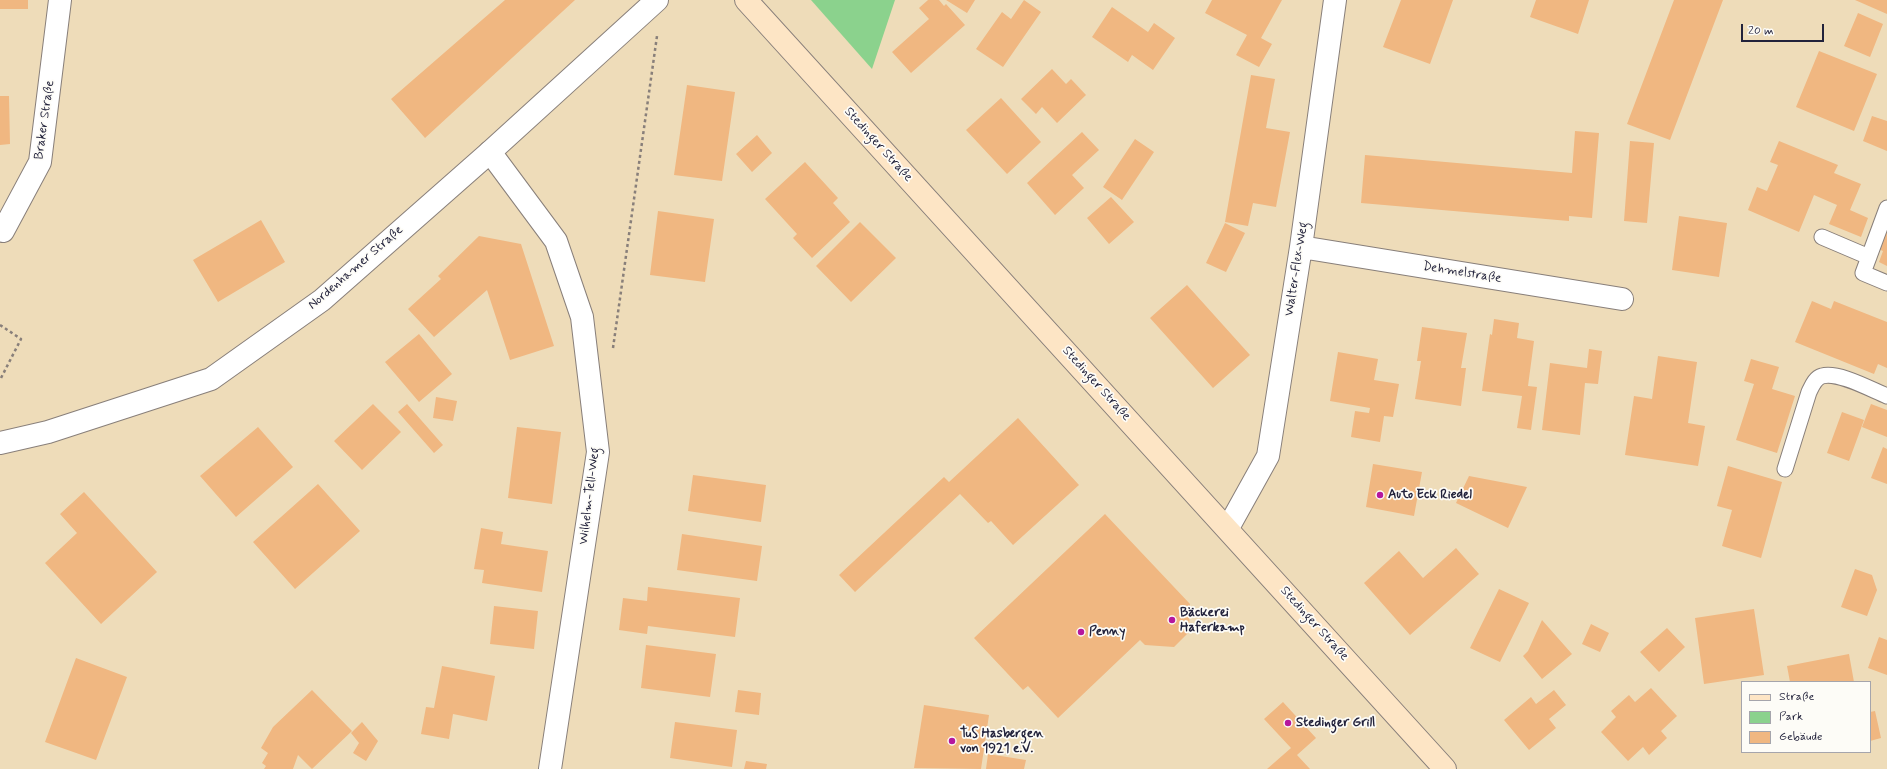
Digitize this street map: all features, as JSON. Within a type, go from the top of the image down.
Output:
[{"type":"main road","name":"Stedinger Straße","points":[[746,0],[1228,528],[1445,769]]},
{"type":"street","name":"Braker Straße","points":[[3,232],[40,162],[60,0]]},
{"type":"street","name":"Nordenhamer Straße","points":[[0,443],[48,432],[211,379],[322,300],[490,152],[657,0]]},
{"type":"street","name":"Walter-Flex-Weg","points":[[1228,528],[1268,456],[1301,247],[1335,0]]},
{"type":"street","name":"Wilhelm-Tell-Weg","points":[[490,152],[556,241],[582,317],[598,452],[550,769]]},
{"type":"street","name":"Dehmelstraße","points":[[1301,247],[1622,299]]},
{"type":"lane","points":[[1887,208],[1863,273],[1887,283]]},
{"type":"lane","points":[[1822,237],[1869,256]]},
{"type":"lane","points":[[1785,469],[1809,392],[1814,382],[1822,376],[1834,375],[1847,379],[1887,396]]},
{"type":"path","points":[[613,351],[657,31]]},
{"type":"path","points":[[0,325],[21,339],[0,380]]},
{"type":"green space","points":[[811,0],[895,0],[872,69]]},
{"type":"building","points":[[0,0],[28,0],[28,9],[0,9]]},
{"type":"building","points":[[505,0],[575,0],[425,138],[391,99]]},
{"type":"building","points":[[928,0],[939,0],[944,6],[946,4],[965,25],[911,73],[892,52],[929,19],[919,8]]},
{"type":"building","points":[[946,0],[975,0],[967,13]]},
{"type":"building","points":[[1024,0],[1041,12],[1003,67],[976,49],[1002,12],[1011,19]]},
{"type":"building","points":[[1212,0],[1282,0],[1261,38],[1272,44],[1259,67],[1236,55],[1247,35],[1205,13]]},
{"type":"building","points":[[1401,0],[1453,0],[1430,64],[1383,47]]},
{"type":"building","points":[[1536,0],[1589,0],[1578,34],[1530,17]]},
{"type":"building","points":[[1674,0],[1723,0],[1670,140],[1627,124]]},
{"type":"building","points":[[1855,0],[1887,0],[1887,14]]},
{"type":"building","points":[[1112,7],[1148,32],[1154,23],[1175,38],[1153,70],[1132,55],[1128,62],[1092,37]]},
{"type":"building","points":[[1858,13],[1883,24],[1870,57],[1844,46]]},
{"type":"building","points":[[1819,51],[1877,74],[1854,131],[1796,107]]},
{"type":"building","points":[[1052,69],[1066,84],[1071,79],[1086,95],[1057,123],[1042,107],[1036,114],[1021,99]]},
{"type":"building","points":[[1251,75],[1275,79],[1266,128],[1290,132],[1276,207],[1253,203],[1248,226],[1225,222]]},
{"type":"building","points":[[687,85],[735,92],[722,181],[674,175]]},
{"type":"building","points":[[0,96],[9,96],[10,144],[0,145]]},
{"type":"building","points":[[1001,98],[1041,142],[1007,174],[966,130]]},
{"type":"building","points":[[1872,116],[1887,121],[1887,151],[1863,141]]},
{"type":"building","points":[[1575,131],[1599,133],[1592,218],[1569,216],[1569,221],[1361,203],[1365,155],[1572,173]]},
{"type":"building","points":[[1082,132],[1099,150],[1072,175],[1084,188],[1055,215],[1027,183]]},
{"type":"building","points":[[757,135],[772,153],[752,172],[736,154]]},
{"type":"building","points":[[1135,139],[1154,152],[1122,200],[1103,187]]},
{"type":"building","points":[[1630,141],[1654,143],[1647,223],[1624,221]]},
{"type":"building","points":[[1779,141],[1838,165],[1834,173],[1861,184],[1850,210],[1868,218],[1861,237],[1829,224],[1837,205],[1814,195],[1799,232],[1748,210],[1757,187],[1767,191],[1778,165],[1770,162]]},
{"type":"building","points":[[805,162],[838,198],[833,203],[850,222],[812,258],[793,238],[797,234],[765,199]]},
{"type":"building","points":[[1111,197],[1134,222],[1109,244],[1087,218]]},
{"type":"building","points":[[658,211],[714,219],[705,282],[650,275]]},
{"type":"building","points":[[1679,216],[1727,223],[1719,277],[1672,270]]},
{"type":"building","points":[[261,220],[285,262],[218,302],[193,260]]},
{"type":"building","points":[[860,222],[896,258],[851,302],[816,266]]},
{"type":"building","points":[[1225,223],[1245,233],[1226,272],[1206,263]]},
{"type":"building","points":[[1887,223],[1887,266],[1879,262],[1883,251],[1876,248]]},
{"type":"building","points":[[479,236],[521,244],[554,346],[510,360],[487,290],[434,337],[408,309],[441,279],[438,276]]},
{"type":"building","points":[[1187,285],[1250,355],[1213,388],[1150,318]]},
{"type":"building","points":[[1812,301],[1831,309],[1834,301],[1887,322],[1887,368],[1878,364],[1874,374],[1795,342]]},
{"type":"building","points":[[1494,319],[1519,323],[1517,338],[1534,341],[1528,386],[1537,387],[1531,430],[1517,428],[1522,396],[1482,391],[1490,334],[1492,335]]},
{"type":"building","points":[[1422,327],[1467,333],[1461,368],[1466,368],[1461,406],[1415,399],[1421,361],[1417,361]]},
{"type":"building","points":[[419,334],[452,374],[419,402],[385,362]]},
{"type":"building","points":[[1589,349],[1602,351],[1598,384],[1585,383],[1580,435],[1542,430],[1550,363],[1587,368]]},
{"type":"building","points":[[1338,352],[1378,359],[1374,380],[1399,384],[1393,417],[1384,416],[1380,442],[1351,437],[1355,411],[1369,413],[1370,408],[1330,401]]},
{"type":"building","points":[[1658,356],[1697,362],[1688,423],[1705,426],[1698,466],[1625,455],[1634,396],[1652,399]]},
{"type":"building","points":[[1751,359],[1779,367],[1772,389],[1795,396],[1777,453],[1736,440],[1754,384],[1744,381]]},
{"type":"building","points":[[436,397],[457,401],[453,421],[433,418]]},
{"type":"building","points":[[373,404],[401,432],[362,470],[334,441]]},
{"type":"building","points":[[407,404],[443,445],[434,453],[398,412]]},
{"type":"building","points":[[1871,404],[1887,410],[1887,437],[1862,427]]},
{"type":"building","points":[[1842,412],[1864,420],[1849,461],[1827,453]]},
{"type":"building","points":[[1018,418],[1079,485],[1013,545],[991,521],[988,523],[960,494],[855,592],[839,575],[944,477],[949,482]]},
{"type":"building","points":[[258,427],[293,467],[236,517],[200,476]]},
{"type":"building","points":[[517,427],[561,432],[552,504],[508,498]]},
{"type":"building","points":[[1883,447],[1887,449],[1887,484],[1871,478]]},
{"type":"building","points":[[1373,464],[1422,472],[1414,516],[1366,507]]},
{"type":"building","points":[[1728,466],[1782,482],[1761,558],[1722,546],[1732,510],[1717,506]]},
{"type":"building","points":[[693,475],[766,485],[761,522],[688,511]]},
{"type":"building","points":[[1469,476],[1527,487],[1508,528],[1456,503]]},
{"type":"building","points":[[318,484],[360,531],[295,589],[253,542]]},
{"type":"building","points":[[84,492],[157,572],[101,624],[45,563],[77,533],[60,514]]},
{"type":"building","points":[[1105,514],[1190,604],[1189,632],[1174,647],[1145,645],[1140,640],[1058,718],[1028,686],[1023,690],[974,638]]},
{"type":"building","points":[[481,528],[503,532],[501,544],[548,551],[542,592],[482,583],[484,570],[474,569]]},
{"type":"building","points":[[682,534],[762,546],[757,581],[677,570]]},
{"type":"building","points":[[1456,548],[1479,574],[1410,635],[1364,583],[1399,551],[1423,578]]},
{"type":"building","points":[[1855,569],[1872,575],[1877,590],[1867,616],[1841,607]]},
{"type":"building","points":[[648,587],[740,598],[735,637],[648,626],[647,634],[619,630],[623,598],[647,601]]},
{"type":"building","points":[[1499,589],[1529,603],[1500,662],[1470,648]]},
{"type":"building","points":[[494,606],[538,611],[534,649],[490,644]]},
{"type":"building","points":[[1754,609],[1764,675],[1704,684],[1695,618]]},
{"type":"building","points":[[1542,620],[1572,654],[1542,679],[1523,656],[1528,651]]},
{"type":"building","points":[[1591,624],[1609,633],[1600,652],[1582,644]]},
{"type":"building","points":[[1667,628],[1685,647],[1659,672],[1640,652]]},
{"type":"building","points":[[1879,637],[1887,640],[1887,675],[1868,668]]},
{"type":"building","points":[[646,645],[716,654],[710,697],[641,688]]},
{"type":"building","points":[[1849,654],[1854,681],[1790,681],[1787,666]]},
{"type":"building","points":[[76,658],[127,677],[96,760],[45,742]]},
{"type":"building","points":[[442,666],[495,676],[487,721],[453,714],[449,739],[421,734],[426,707],[434,708]]},
{"type":"building","points":[[1651,688],[1677,716],[1661,731],[1667,738],[1649,755],[1643,747],[1628,761],[1601,732],[1616,717],[1611,711],[1629,695],[1635,702]]},
{"type":"building","points":[[312,690],[352,731],[312,769],[298,755],[293,769],[264,769],[266,766],[262,763],[268,753],[261,748],[273,727]]},
{"type":"building","points":[[738,690],[761,693],[759,715],[735,712]]},
{"type":"building","points":[[1554,690],[1566,705],[1549,719],[1556,728],[1529,750],[1504,720],[1531,697],[1536,704]]},
{"type":"building","points":[[1283,702],[1316,738],[1297,755],[1310,769],[1267,769],[1291,748],[1264,719]]},
{"type":"building","name":"TuS Hasbergen von 1921 e.V.","points":[[924,705],[989,715],[981,769],[914,768]]},
{"type":"building","points":[[1875,711],[1881,738],[1871,741],[1871,712]]},
{"type":"building","points":[[362,722],[378,741],[366,761],[353,753],[359,743],[351,733]]},
{"type":"building","points":[[675,722],[737,730],[732,767],[670,758]]},
{"type":"building","points":[[988,754],[1026,760],[1024,769],[986,769]]},
{"type":"building","points":[[746,761],[767,764],[766,769],[744,769]]},
{"type":"place","name":"Auto Eck Riedel","points":[[1380,495]]},
{"type":"place","name":"Bäckerei Haferkamp","points":[[1172,620]]},
{"type":"place","name":"Penny","points":[[1081,632]]},
{"type":"place","name":"Stedinger Grill","points":[[1288,723]]},
{"type":"place","name":"TuS Hasbergen von 1921 e.V.","points":[[952,741]]}]
